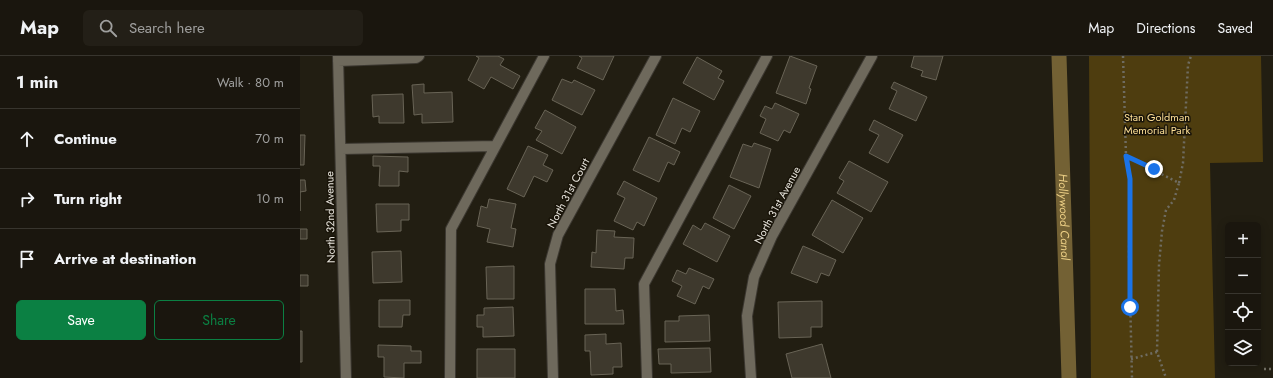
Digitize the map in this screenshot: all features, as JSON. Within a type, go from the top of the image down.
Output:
[{"type":"street","points":[[338,58],[416,58],[419,56]]},
{"type":"street","points":[[450,378],[451,229],[544,56]]},
{"type":"street","name":"North 31st Court","points":[[553,378],[550,264],[558,235],[656,56]]},
{"type":"street","points":[[647,378],[644,284],[767,56]]},
{"type":"street","name":"North 31st Avenue","points":[[751,378],[747,316],[754,277],[772,236],[872,56]]},
{"type":"street","name":"North 32nd Avenue","points":[[338,58],[346,378]]},
{"type":"street","points":[[341,149],[495,146]]},
{"type":"path","points":[[1123,56],[1126,156],[1130,179],[1129,253],[1132,378]]},
{"type":"path","points":[[1166,378],[1158,352],[1159,265],[1162,231],[1166,210],[1174,200],[1183,163],[1188,65],[1191,56]]},
{"type":"path","points":[[1126,156],[1179,183]]},
{"type":"path","points":[[1131,359],[1158,352]]},
{"type":"path","points":[[1264,369],[1273,369]]},
{"type":"green space","name":"Stan Goldman Memorial Park","points":[[1089,56],[1261,56],[1263,162],[1210,163],[1215,378],[1091,378]]},
{"type":"building","points":[[476,56],[498,56],[504,59],[500,65],[520,76],[513,89],[491,77],[484,89],[468,80],[479,58]]},
{"type":"building","points":[[579,56],[614,56],[603,80],[577,68],[582,58]]},
{"type":"building","points":[[790,56],[817,66],[809,88],[811,89],[806,104],[776,93]]},
{"type":"building","points":[[914,56],[943,56],[936,80],[921,76],[923,71],[911,67]]},
{"type":"building","points":[[697,57],[722,71],[718,78],[724,81],[714,100],[683,83]]},
{"type":"building","points":[[562,79],[572,83],[574,80],[595,90],[582,115],[552,100]]},
{"type":"building","points":[[894,82],[927,97],[916,121],[889,109],[897,91],[891,88]]},
{"type":"building","points":[[424,84],[424,93],[452,92],[453,122],[422,123],[422,114],[414,115],[412,85]]},
{"type":"building","points":[[403,94],[404,123],[379,123],[379,116],[373,117],[372,95]]},
{"type":"building","points":[[673,98],[700,111],[690,132],[682,128],[675,144],[656,135]]},
{"type":"building","points":[[775,103],[799,114],[790,133],[784,130],[778,141],[760,133],[766,119],[760,116],[765,106],[772,109]]},
{"type":"building","points":[[545,110],[576,127],[562,154],[536,140],[542,131],[535,128]]},
{"type":"building","points":[[874,120],[903,135],[888,163],[869,153],[879,135],[869,130]]},
{"type":"building","points":[[300,135],[305,135],[304,165],[300,165]]},
{"type":"building","points":[[649,137],[680,152],[674,165],[668,162],[659,182],[633,170]]},
{"type":"building","points":[[754,143],[771,149],[759,188],[730,177],[743,144],[752,147]]},
{"type":"building","points":[[528,146],[548,155],[543,165],[553,170],[547,182],[534,176],[524,197],[507,189]]},
{"type":"building","points":[[373,156],[408,157],[408,172],[399,171],[399,186],[379,186],[380,166],[373,166]]},
{"type":"building","points":[[849,161],[888,182],[871,212],[837,193],[844,181],[839,178]]},
{"type":"building","points":[[300,180],[305,180],[306,191],[300,192]]},
{"type":"building","points":[[624,181],[657,198],[644,226],[637,222],[633,230],[614,221],[625,198],[617,194]]},
{"type":"building","points":[[729,185],[751,196],[734,229],[713,218]]},
{"type":"building","points":[[489,199],[516,204],[511,228],[516,229],[513,247],[487,242],[490,229],[477,226],[481,206],[487,208]]},
{"type":"building","points":[[832,200],[863,218],[843,253],[812,235]]},
{"type":"building","points":[[376,204],[409,204],[409,220],[401,220],[401,231],[377,232]]},
{"type":"building","points":[[705,223],[730,236],[717,262],[683,244],[693,225],[701,230]]},
{"type":"building","points":[[300,229],[307,229],[307,239],[300,239]]},
{"type":"building","points":[[597,230],[615,231],[614,237],[634,238],[633,258],[625,258],[624,269],[591,267],[592,252],[596,253]]},
{"type":"building","points":[[803,246],[836,260],[829,276],[821,273],[817,283],[791,273]]},
{"type":"building","points":[[401,251],[402,282],[373,283],[372,252]]},
{"type":"building","points":[[514,266],[514,299],[487,299],[486,267]]},
{"type":"building","points":[[689,268],[714,279],[709,289],[703,286],[695,304],[677,296],[682,286],[672,281],[677,270],[686,274]]},
{"type":"building","points":[[300,275],[308,275],[308,286],[300,286]]},
{"type":"building","points":[[585,289],[615,289],[616,311],[623,310],[624,324],[585,324]]},
{"type":"building","points":[[379,300],[410,300],[410,315],[403,315],[402,327],[379,327]]},
{"type":"building","points":[[822,301],[822,327],[811,327],[811,337],[779,338],[778,302]]},
{"type":"building","points":[[513,307],[514,336],[483,337],[483,327],[477,327],[477,315],[484,315],[484,308]]},
{"type":"building","points":[[709,315],[710,341],[665,342],[665,321],[679,321],[679,316]]},
{"type":"building","points":[[300,331],[302,331],[302,362],[300,362]]},
{"type":"building","points":[[606,334],[606,344],[621,343],[622,367],[613,367],[613,374],[591,375],[590,351],[585,351],[585,335]]},
{"type":"building","points":[[822,344],[831,378],[792,378],[786,354]]},
{"type":"building","points":[[378,345],[411,346],[411,351],[421,351],[421,363],[404,363],[404,378],[384,377],[384,357],[378,357]]},
{"type":"building","points":[[710,348],[711,372],[671,373],[671,364],[659,364],[658,349]]},
{"type":"building","points":[[477,349],[515,349],[515,378],[477,378]]},
{"type":"waterway","name":"Hollywood Canal","points":[[1059,56],[1069,378]]},
{"type":"route","points":[[1130,307],[1130,179],[1126,156],[1154,169]]}]
